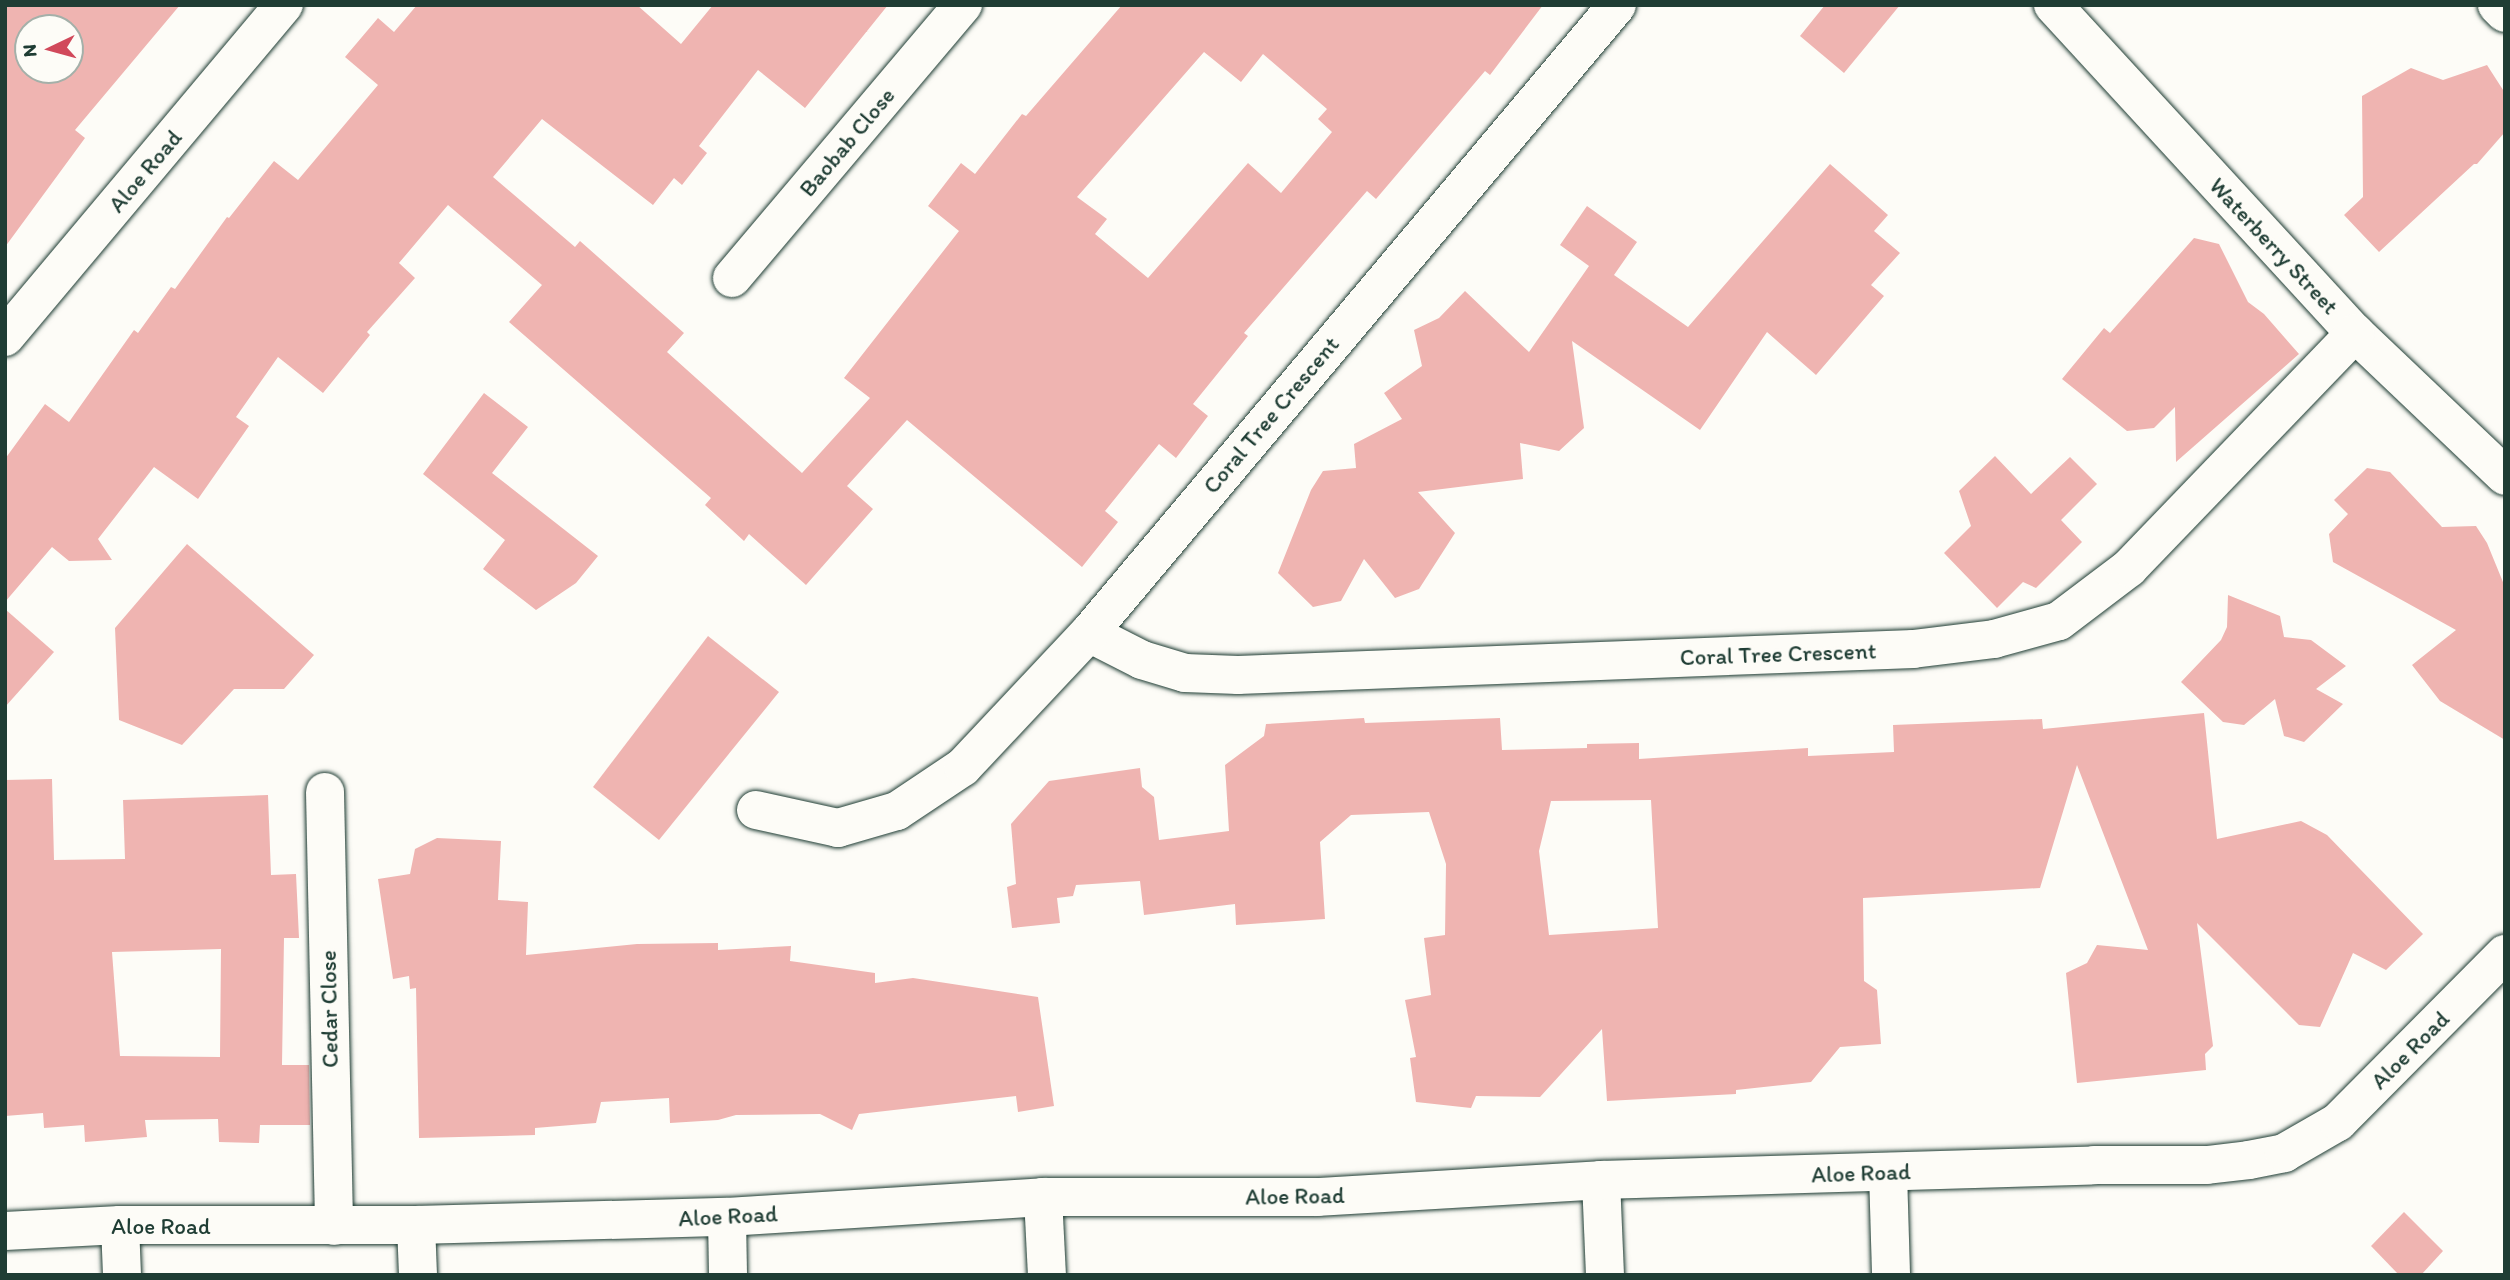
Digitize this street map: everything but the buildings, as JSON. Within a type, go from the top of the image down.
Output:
[{"type":"street","name":"Aloe Road","points":[[5,337],[284,5]]},
{"type":"street","name":"Baobab Close","points":[[732,278],[963,5]]},
{"type":"street","name":"Coral Tree Crescent","points":[[756,810],[838,828],[897,811],[963,767],[1088,634],[1617,5]]},
{"type":"street","name":"Waterberry Street","points":[[2053,5],[2355,333],[2505,476]]},
{"type":"street","points":[[2497,5],[2505,13]]},
{"type":"street","name":"Coral Tree Crescent","points":[[1088,634],[1142,660],[1185,673],[1238,675],[1913,649],[1994,639],[2059,621],[2130,568],[2355,333]]},
{"type":"street","name":"Cedar Close","points":[[325,792],[334,1226]]},
{"type":"street","name":"Aloe Road","points":[[5,1231],[120,1225],[416,1225],[727,1217],[1043,1197],[1318,1197],[1601,1180],[2094,1165],[2207,1165],[2284,1153],[2338,1122],[2505,954]]},
{"type":"street","points":[[1888,1172],[1891,1275]]},
{"type":"street","points":[[1601,1180],[1605,1275]]},
{"type":"street","points":[[1043,1197],[1046,1275]]},
{"type":"street","points":[[727,1217],[728,1275]]},
{"type":"street","points":[[120,1225],[121,1275]]},
{"type":"street","points":[[416,1225],[418,1275]]}]
